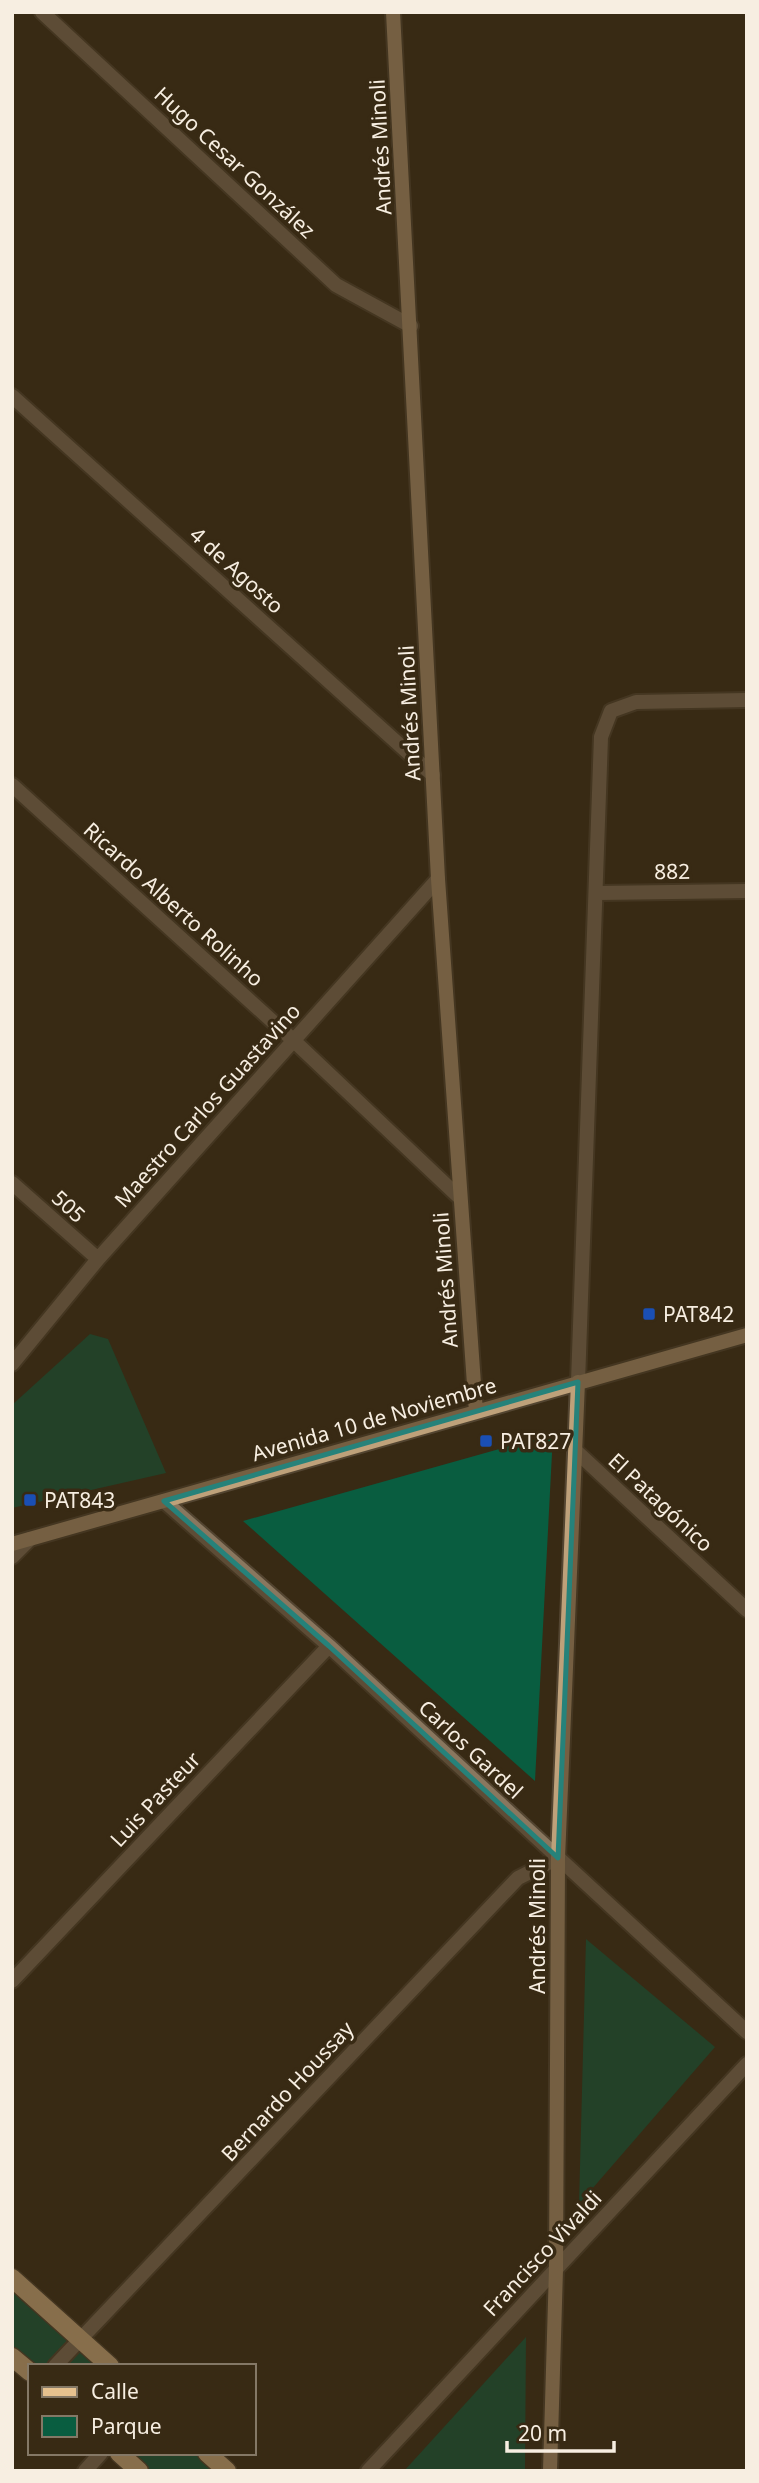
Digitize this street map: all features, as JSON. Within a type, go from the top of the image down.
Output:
[{"type":"main road","points":[[12,2278],[108,2364]]},
{"type":"main road","points":[[12,2357],[28,2370]]},
{"type":"main road","points":[[121,2455],[139,2471]]},
{"type":"main road","points":[[209,2455],[227,2471]]},
{"type":"street","name":"Hugo Cesar González","points":[[42,12],[336,285],[411,326]]},
{"type":"street","name":"Andrés Minoli","points":[[394,12],[438,879],[475,1412]]},
{"type":"street","name":"4 de Agosto","points":[[12,396],[433,775]]},
{"type":"street","points":[[578,1382],[598,893],[601,737],[611,711],[636,702],[747,700]]},
{"type":"street","name":"Ricardo Alberto Rolinho","points":[[12,785],[293,1040],[460,1198]]},
{"type":"street","name":"Maestro Carlos Guastavino","points":[[12,1364],[98,1259],[438,879]]},
{"type":"street","name":"882","points":[[598,893],[747,891]]},
{"type":"street","name":"505","points":[[12,1183],[98,1259]]},
{"type":"street","name":"Avenida 10 de Noviembre","points":[[12,1544],[747,1335]]},
{"type":"street","name":"Andrés Minoli","points":[[551,2471],[556,2269],[558,1858],[578,1453],[578,1382]]},
{"type":"street","name":"El Patagónico","points":[[578,1453],[747,1610]]},
{"type":"street","name":"Carlos Gardel","points":[[164,1501],[329,1646],[747,2032]]},
{"type":"street","points":[[12,1557],[30,1539]]},
{"type":"street","name":"Luis Pasteur","points":[[12,1981],[329,1646]]},
{"type":"street","name":"Bernardo Houssay","points":[[57,2364],[517,1878],[558,1858]]},
{"type":"street","name":"Francisco Vivaldi","points":[[368,2471],[747,2064]]},
{"type":"street","points":[[85,2471],[99,2455]]},
{"type":"highlighted area","points":[[578,1382],[558,1858],[329,1646],[164,1501]]},
{"type":"green space","points":[[90,1334],[108,1339],[166,1473],[12,1508],[12,1405]]},
{"type":"green space","points":[[553,1434],[535,1781],[243,1521]]},
{"type":"green space","points":[[586,1939],[715,2047],[579,2204]]},
{"type":"green space","points":[[12,2278],[108,2364],[28,2365],[12,2357]]},
{"type":"green space","points":[[526,2337],[525,2471],[404,2471]]},
{"type":"green space","points":[[121,2455],[209,2455],[227,2471],[139,2471]]},
{"type":"place","name":"PAT842","points":[[649,1314]]},
{"type":"place","name":"PAT827","points":[[486,1441]]},
{"type":"place","name":"PAT843","points":[[30,1500]]}]
